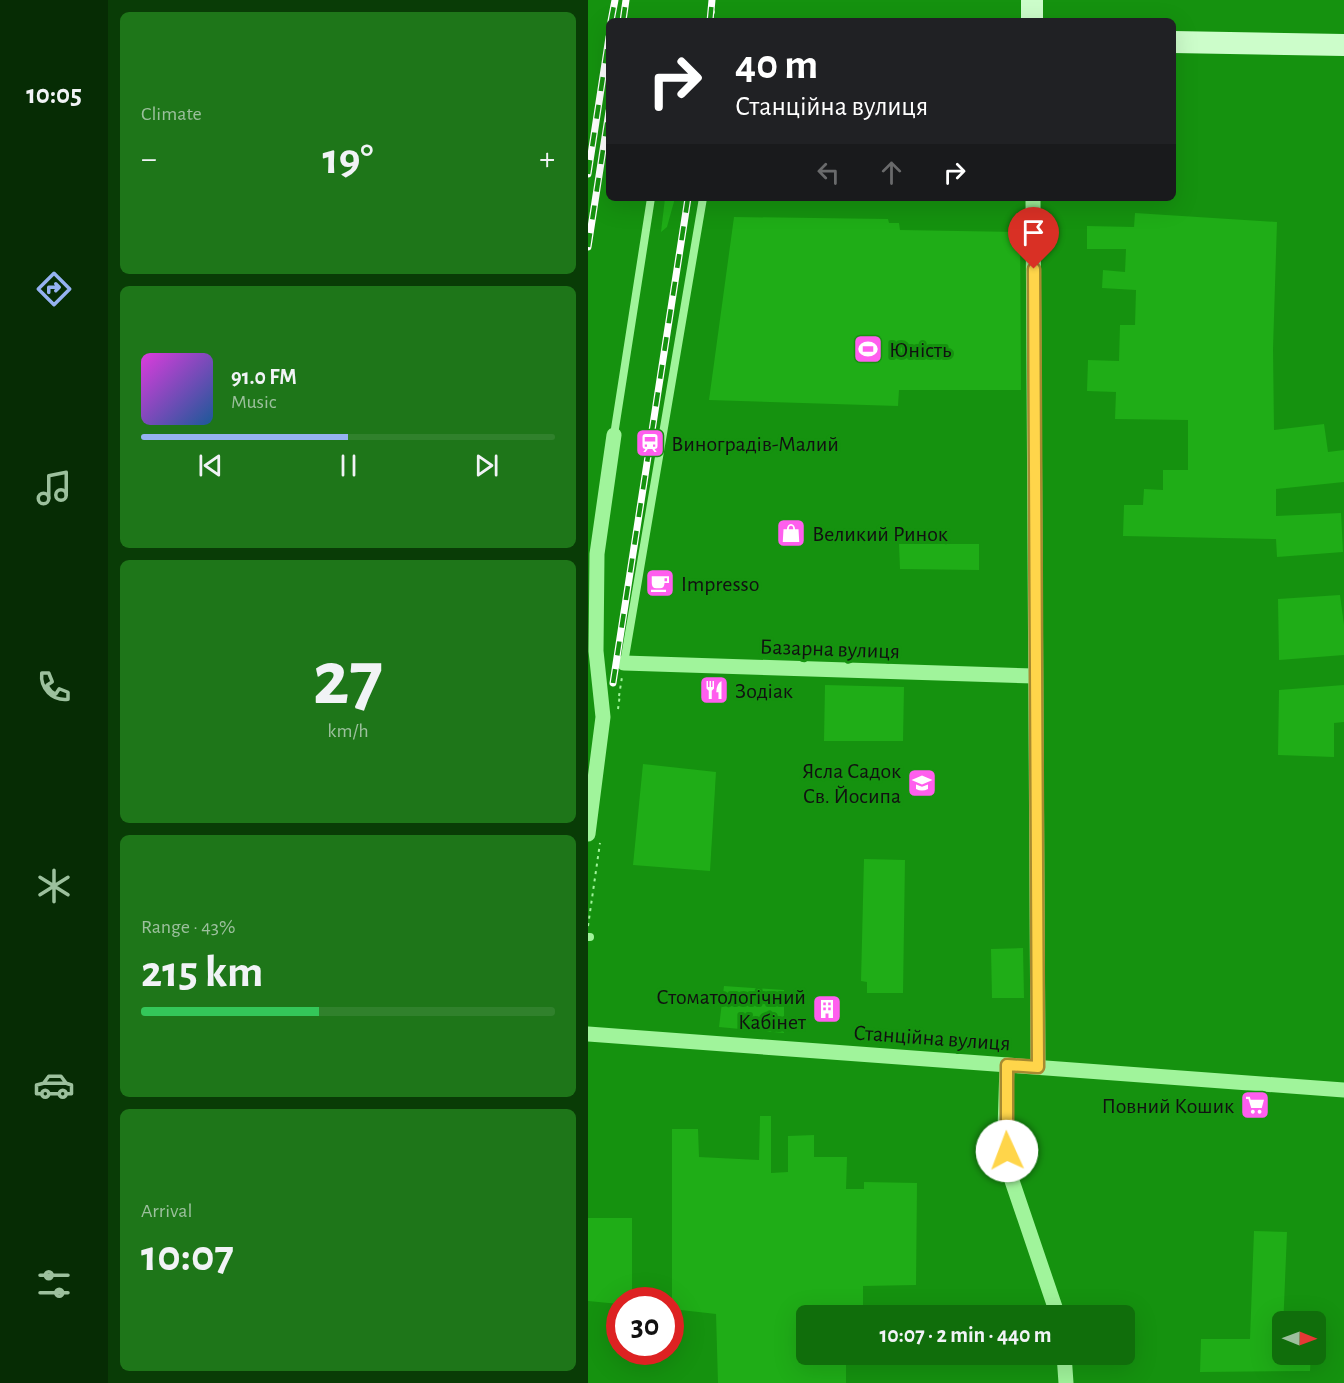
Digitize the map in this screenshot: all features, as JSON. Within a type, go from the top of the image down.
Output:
[{"type":"street","points":[[1032,0],[1032,18]]},
{"type":"street","points":[[1176,42],[1344,45]]},
{"type":"street","points":[[1033,201],[1038,1067]]},
{"type":"street","points":[[588,834],[603,717],[596,651],[597,554],[614,435]]},
{"type":"street","name":"Базарна вулиця","points":[[624,663],[1034,676]]},
{"type":"street","name":"Станційна вулиця","points":[[588,1034],[1344,1090]]},
{"type":"street","points":[[1007,1065],[1005,1130],[1010,1172],[1054,1305]]},
{"type":"street","points":[[1065,1365],[1066,1383]]},
{"type":"lane","points":[[614,435],[651,201]]},
{"type":"lane","points":[[624,663],[702,201]]},
{"type":"path","points":[[714,0],[714,18]]},
{"type":"path","points":[[603,717],[620,694],[624,663]]},
{"type":"green space","points":[[665,201],[674,201],[667,227],[661,232]]},
{"type":"green space","points":[[1135,213],[1277,222],[1273,349],[1274,430],[1324,424],[1328,452],[1344,450],[1344,482],[1276,489],[1276,516],[1341,513],[1343,552],[1277,557],[1276,539],[1123,536],[1124,505],[1143,505],[1144,489],[1163,490],[1163,470],[1188,470],[1188,420],[1115,419],[1116,392],[1087,391],[1088,360],[1119,361],[1120,325],[1135,325],[1136,290],[1102,288],[1103,270],[1125,272],[1126,249],[1087,249],[1087,226],[1134,227]]},
{"type":"green space","name":"Юність","points":[[734,217],[888,219],[889,223],[899,223],[900,230],[1020,232],[1021,390],[899,390],[898,406],[709,400]]},
{"type":"green space","points":[[899,544],[979,544],[979,570],[900,569]]},
{"type":"green space","points":[[1340,595],[1344,625],[1344,655],[1279,660],[1278,599]]},
{"type":"green space","points":[[825,685],[904,687],[903,741],[824,741]]},
{"type":"green space","points":[[1344,685],[1344,722],[1334,723],[1334,757],[1278,755],[1279,690]]},
{"type":"green space","points":[[643,764],[716,772],[710,871],[633,865]]},
{"type":"green space","points":[[864,859],[905,860],[903,993],[867,993],[867,982],[861,981]]},
{"type":"green space","points":[[1023,948],[1024,998],[992,998],[991,949]]},
{"type":"green space","points":[[724,986],[784,990],[784,1033],[719,1027]]},
{"type":"green space","points":[[760,1116],[771,1116],[771,1173],[788,1172],[788,1136],[814,1135],[814,1157],[847,1157],[846,1189],[864,1189],[864,1182],[917,1183],[916,1285],[863,1286],[863,1305],[796,1305],[796,1365],[846,1365],[846,1383],[718,1383],[716,1314],[684,1310],[684,1287],[672,1287],[672,1129],[698,1129],[699,1157],[759,1160]]},
{"type":"green space","points":[[588,1218],[632,1218],[632,1287],[606,1287],[606,1303],[588,1301]]},
{"type":"green space","points":[[1254,1231],[1287,1232],[1284,1311],[1272,1311],[1272,1365],[1310,1365],[1310,1371],[1200,1372],[1201,1339],[1250,1339]]},
{"type":"railway","points":[[612,18],[615,0]]},
{"type":"railway","points":[[623,18],[626,0]]},
{"type":"railway","points":[[710,18],[712,0]]},
{"type":"railway","points":[[588,174],[606,57]]},
{"type":"railway","points":[[588,247],[606,130]]},
{"type":"railway","points":[[613,683],[688,201]]},
{"type":"place","name":"Юність","points":[[868,349]]},
{"type":"place","name":"Виноградів-Малий","points":[[650,443]]},
{"type":"place","name":"Великий Ринок","points":[[791,533]]},
{"type":"place","name":"Impresso","points":[[660,583]]},
{"type":"place","name":"Зодіак","points":[[714,690]]},
{"type":"place","name":"Ясла Садок Св. Йосипа","points":[[922,783]]},
{"type":"place","name":"Стоматологічний Кабінет","points":[[827,1009]]},
{"type":"place","name":"Повний Кошик","points":[[1255,1105]]},
{"type":"route","points":[[1007,1151],[1005,1130],[1007,1065],[1038,1067],[1034,676],[1034,269]]}]
